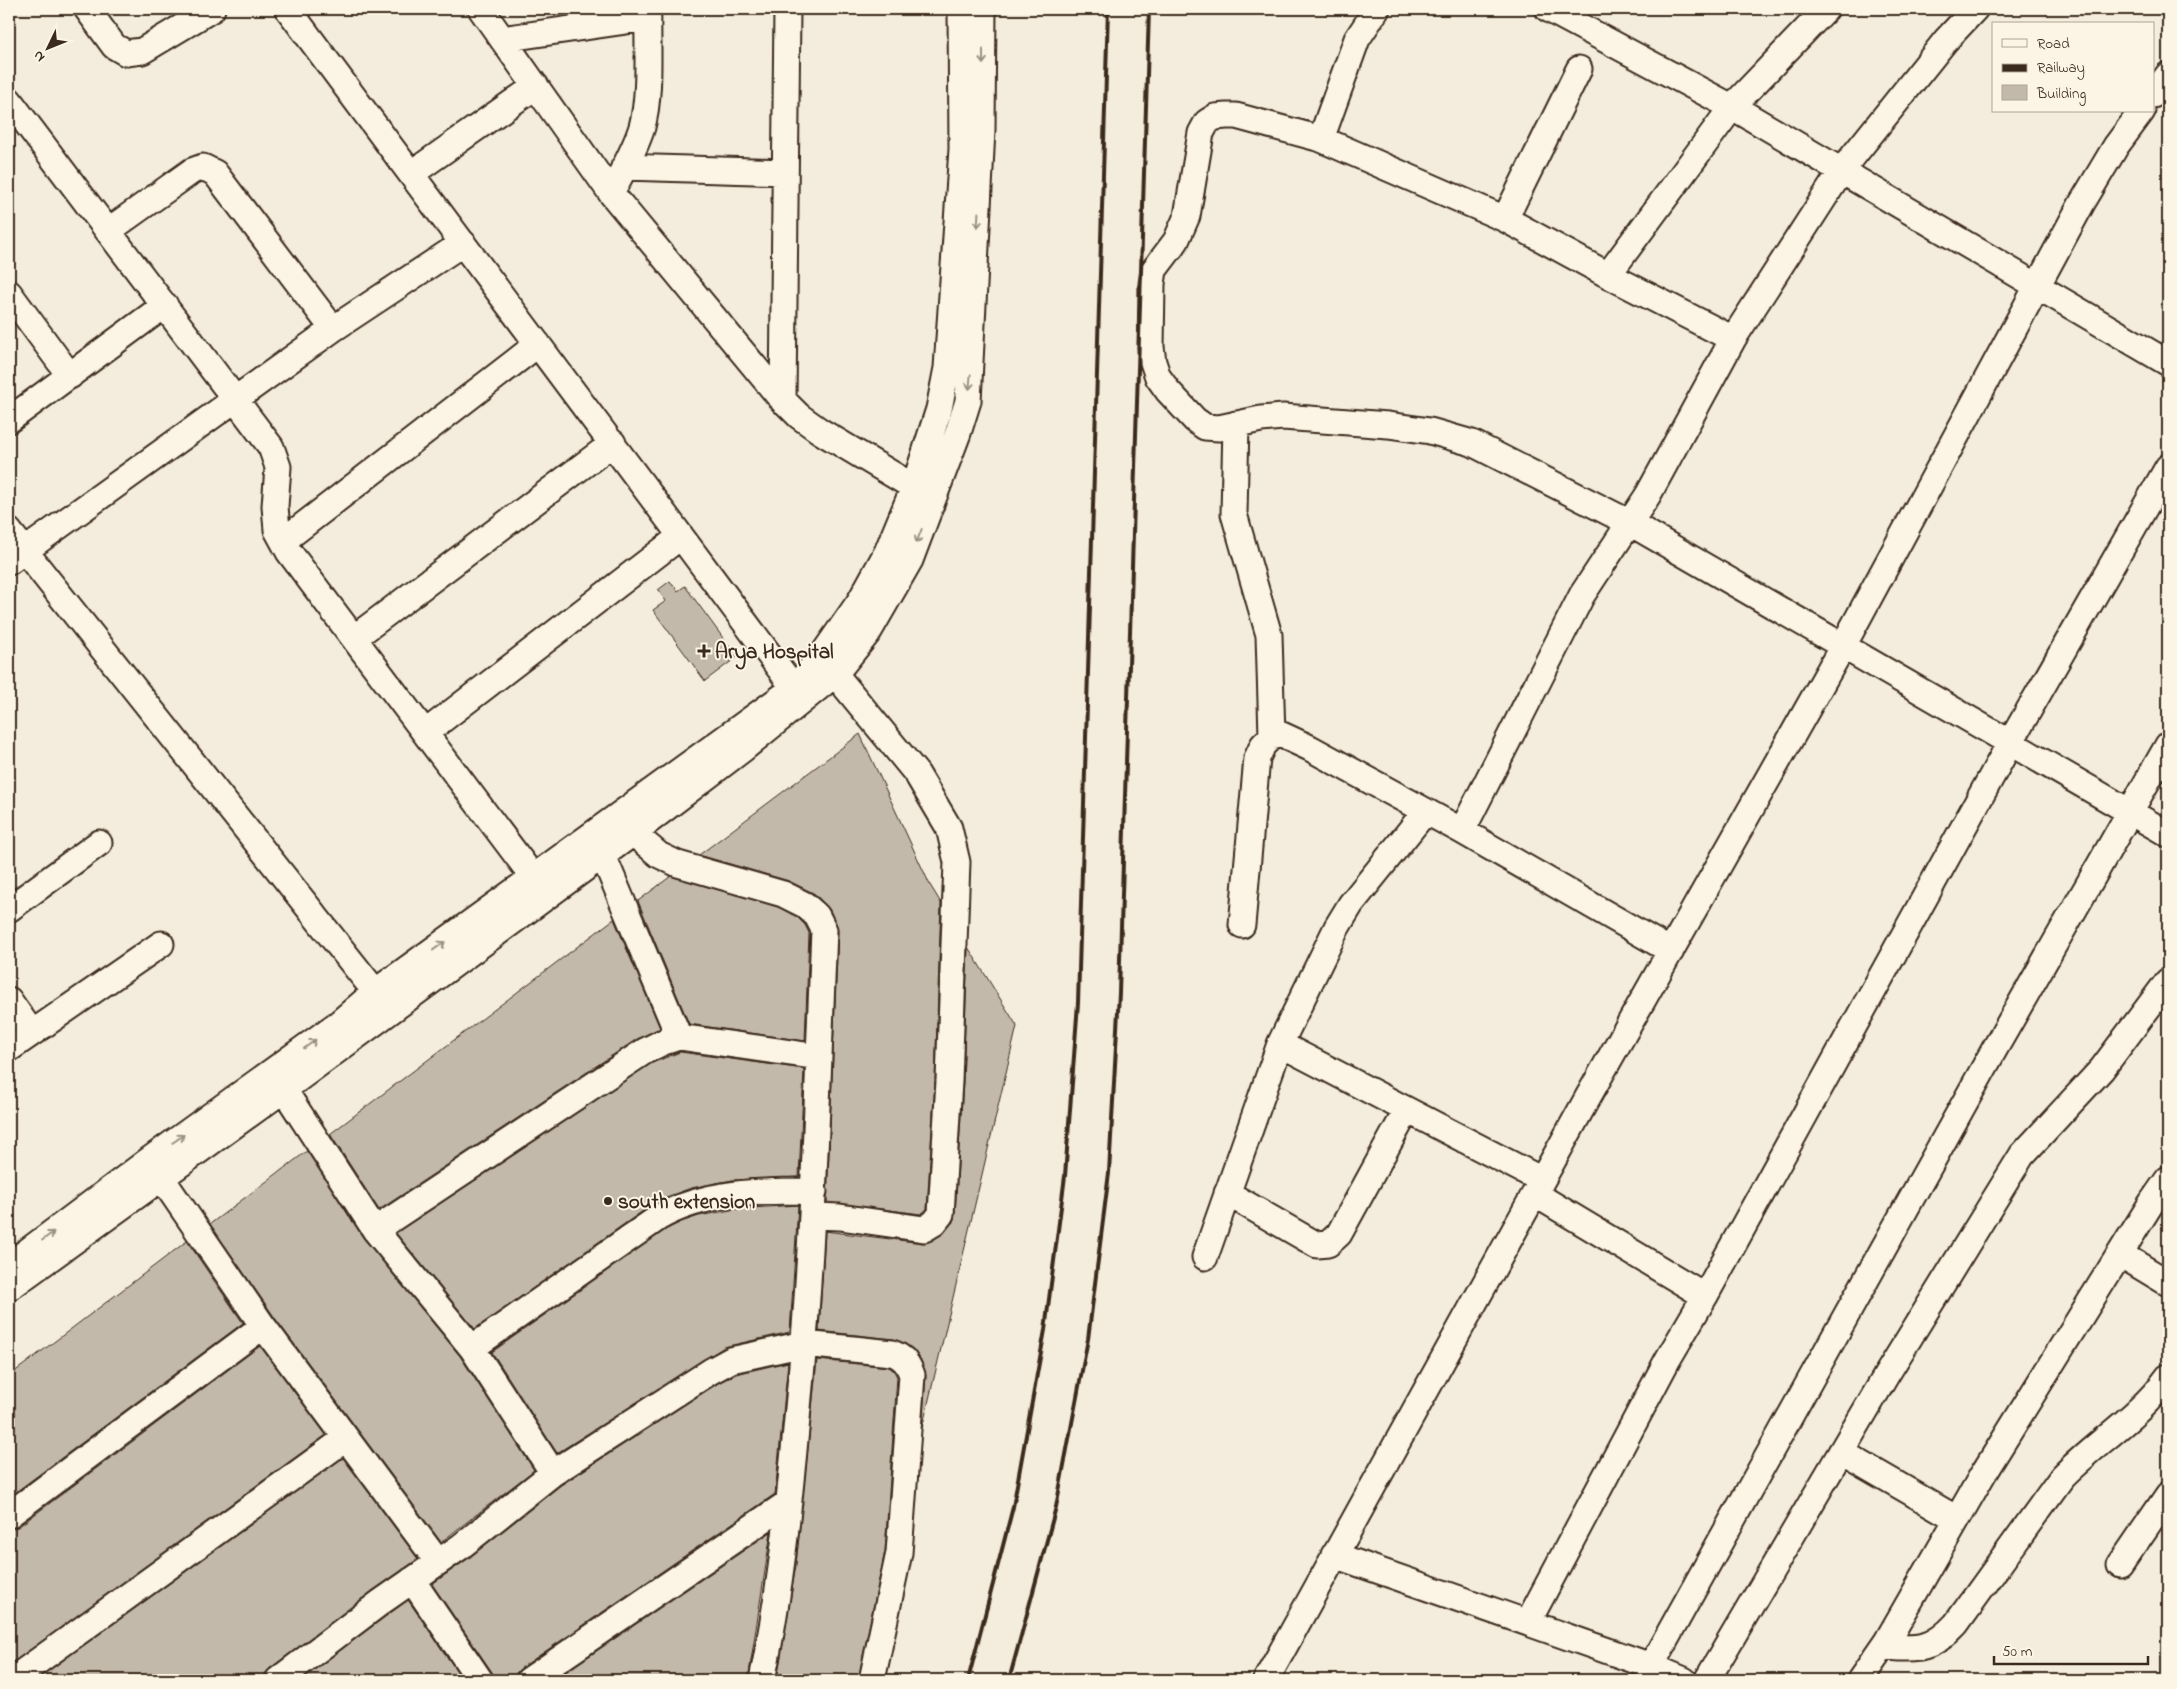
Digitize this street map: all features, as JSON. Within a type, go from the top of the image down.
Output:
[{"type":"street","points":[[86,9],[114,46],[126,53],[142,51],[212,9]]},
{"type":"street","points":[[288,9],[794,688]]},
{"type":"street","points":[[481,9],[611,193],[784,401],[799,416],[820,430],[923,493]]},
{"type":"street","points":[[784,401],[787,9]]},
{"type":"street","points":[[624,825],[743,749],[828,666],[868,633],[910,560],[948,368],[962,149],[961,9]]},
{"type":"street","points":[[923,493],[958,433],[968,401],[972,365],[982,130],[983,9]]},
{"type":"street","points":[[1321,139],[1357,39],[1377,9]]},
{"type":"street","points":[[1548,9],[1732,108],[1842,170],[2168,363]]},
{"type":"street","points":[[1608,275],[1732,108],[1826,9]]},
{"type":"street","points":[[1462,830],[1578,603],[1648,494],[1733,339],[1842,170],[1946,40],[1975,9]]},
{"type":"street","points":[[502,39],[647,13],[644,113],[638,137],[611,193]]},
{"type":"street","points":[[1505,219],[1579,69]]},
{"type":"street","points":[[2154,94],[2168,75]]},
{"type":"street","points":[[412,174],[536,86]]},
{"type":"street","points":[[9,100],[271,447],[278,467],[275,506],[277,530],[289,552],[533,877]]},
{"type":"street","points":[[1266,1680],[1538,1187],[1843,646],[2097,178],[2116,146],[2141,112]]},
{"type":"street","points":[[1733,339],[1608,275],[1505,219],[1321,139],[1236,116],[1215,118],[1207,122],[1201,133],[1187,216],[1176,241],[1154,270],[1152,284],[1151,347],[1158,377],[1168,391],[1195,420],[1205,427],[1219,428],[1283,417],[1388,425],[1430,431],[1472,443],[1630,524],[2168,834]]},
{"type":"street","points":[[108,230],[192,171],[203,167],[215,173],[333,329]]},
{"type":"street","points":[[624,167],[785,172]]},
{"type":"street","points":[[383,1002],[13,548],[235,400],[333,329],[464,243]]},
{"type":"street","points":[[9,293],[70,376]]},
{"type":"street","points":[[9,420],[165,305]]},
{"type":"street","points":[[283,541],[538,344]]},
{"type":"street","points":[[1236,424],[1234,514],[1269,635],[1272,736]]},
{"type":"street","points":[[354,638],[613,443]]},
{"type":"street","points":[[1528,1622],[1668,1360],[2010,743],[2168,467]]},
{"type":"street","points":[[425,733],[681,536]]},
{"type":"street","points":[[13,1268],[278,1081],[339,1023],[383,1002],[624,825],[794,688],[828,666]]},
{"type":"street","points":[[813,1216],[840,1217],[924,1228],[934,1223],[941,1214],[949,1081],[957,862],[949,828],[917,774],[828,666]]},
{"type":"street","points":[[1242,925],[1257,758],[1264,745],[1272,736],[1282,735],[1310,748],[1425,812],[1462,830],[1671,951]]},
{"type":"street","points":[[1651,1666],[1989,1059],[2168,745]]},
{"type":"street","points":[[1205,1257],[1280,1044],[1337,926],[1351,904],[1425,812]]},
{"type":"street","points":[[624,825],[659,855],[678,864],[783,894],[805,904],[817,916],[824,930],[813,1216],[804,1344],[789,1502],[775,1616],[762,1680]]},
{"type":"street","points":[[9,909],[99,843]]},
{"type":"street","points":[[383,1002],[533,877],[598,844]]},
{"type":"street","points":[[598,844],[679,1037]]},
{"type":"street","points":[[9,1049],[161,944]]},
{"type":"street","points":[[1707,1680],[1887,1374],[2022,1155],[2102,1069],[2168,980]]},
{"type":"street","points":[[9,1000],[32,1033]]},
{"type":"street","points":[[375,1230],[645,1051],[679,1037],[819,1058]]},
{"type":"street","points":[[1280,1044],[1407,1110],[1538,1187],[1705,1296]]},
{"type":"street","points":[[278,1081],[375,1230],[472,1348],[553,1473]]},
{"type":"street","points":[[1227,1193],[1317,1245],[1328,1244],[1339,1234],[1407,1110]]},
{"type":"street","points":[[154,1168],[263,1326],[438,1562]]},
{"type":"street","points":[[1860,1680],[1882,1647],[1983,1474],[2152,1202],[2168,1180]]},
{"type":"street","points":[[472,1348],[674,1208],[733,1194],[814,1191]]},
{"type":"street","points":[[2120,1254],[2168,1283]]},
{"type":"street","points":[[9,1515],[263,1326]]},
{"type":"street","points":[[286,1678],[412,1580],[460,1547],[553,1473],[711,1371],[732,1360],[804,1344],[900,1355],[908,1364],[912,1375],[899,1553],[872,1680]]},
{"type":"street","points":[[1882,1647],[1915,1649],[1930,1646],[1944,1636],[1956,1624],[2062,1477],[2077,1461],[2146,1404],[2168,1377]]},
{"type":"street","points":[[12,1680],[345,1438]]},
{"type":"street","points":[[1841,1452],[1957,1519]]},
{"type":"street","points":[[2120,1565],[2168,1495]]},
{"type":"street","points":[[529,1680],[789,1502]]},
{"type":"street","points":[[1334,1555],[1528,1622],[1651,1666],[1684,1680]]},
{"type":"street","points":[[412,1580],[480,1680]]},
{"type":"building","points":[[670,581],[678,591],[685,586],[737,657],[705,681],[653,610],[666,601],[658,590]]},
{"type":"building","points":[[860,734],[930,885],[941,903],[935,1080],[927,1209],[921,1214],[827,1202],[838,931],[830,910],[815,894],[789,881],[699,855]]},
{"type":"building","points":[[671,876],[778,907],[797,917],[805,925],[809,933],[805,1041],[689,1024],[638,901]]},
{"type":"building","points":[[614,919],[660,1028],[637,1039],[379,1210],[330,1134]]},
{"type":"building","points":[[968,947],[1017,1026],[922,1429],[926,1376],[921,1360],[913,1349],[894,1339],[819,1331],[825,1231],[923,1243],[941,1235],[953,1222],[963,1082]]},
{"type":"building","points":[[680,1052],[804,1069],[799,1177],[732,1180],[691,1188],[669,1196],[650,1206],[475,1329],[396,1233],[652,1063]]},
{"type":"building","points":[[307,1151],[364,1239],[460,1356],[534,1470],[441,1542],[275,1318],[210,1224]]},
{"type":"building","points":[[798,1205],[790,1332],[724,1347],[557,1453],[492,1352],[665,1230],[681,1222],[699,1216],[736,1209]]},
{"type":"building","points":[[187,1241],[243,1323],[9,1497],[9,1376]]},
{"type":"building","points":[[260,1346],[326,1435],[9,1665],[9,1529],[18,1527]]},
{"type":"building","points":[[817,1360],[889,1367],[897,1377],[885,1551],[858,1680],[777,1680],[796,1565]]},
{"type":"building","points":[[788,1362],[775,1494],[521,1668],[516,1673],[515,1680],[494,1680],[492,1672],[432,1584],[469,1558],[561,1485],[718,1383],[736,1374]]},
{"type":"building","points":[[343,1458],[418,1559],[372,1591],[269,1669],[265,1674],[264,1680],[36,1680]]},
{"type":"building","points":[[771,1532],[748,1680],[554,1680]]},
{"type":"building","points":[[408,1600],[463,1680],[301,1680],[389,1614]]},
{"type":"railway","points":[[968,1680],[1013,1507],[1045,1330],[1065,1176],[1078,1003],[1108,9]]},
{"type":"railway","points":[[1009,1680],[1056,1507],[1088,1339],[1109,1173],[1119,993],[1149,9]]},
{"type":"place","name":"Arya Hospital","points":[[704,651]]},
{"type":"place","name":"south extension","points":[[608,1201]]}]
